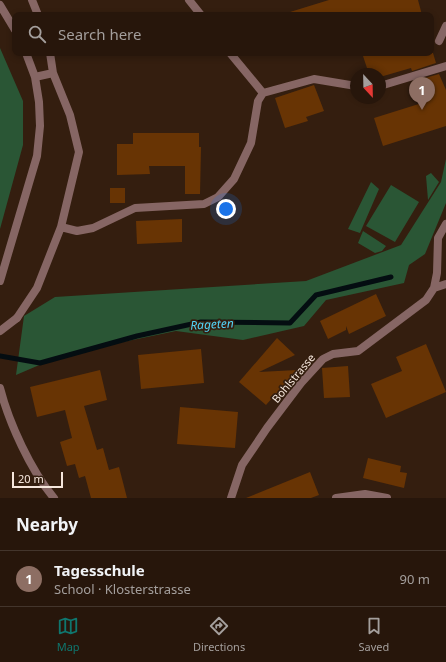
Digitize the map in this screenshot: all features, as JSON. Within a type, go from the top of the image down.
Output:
[{"type":"street","points":[[32,0],[37,12]]},
{"type":"street","points":[[189,0],[199,12]]},
{"type":"street","points":[[0,5],[12,25]]},
{"type":"street","points":[[439,41],[446,26]]},
{"type":"street","points":[[0,281],[37,156],[40,126],[39,102],[35,77],[27,56]]},
{"type":"street","points":[[1,331],[14,321],[38,288],[61,227],[79,152],[70,115],[53,73],[50,56]]},
{"type":"street","points":[[232,56],[263,93]]},
{"type":"street","points":[[386,84],[446,66]]},
{"type":"street","points":[[35,77],[53,73]]},
{"type":"street","points":[[61,227],[77,231],[93,228],[135,208],[204,204],[218,197],[234,179],[251,143],[258,101],[263,93],[314,79],[350,85]]},
{"type":"street","points":[[446,224],[438,238],[437,273],[434,288],[446,284]]},
{"type":"street","name":"Bohlstrasse","points":[[231,498],[242,465],[267,428],[301,383],[323,359],[333,354],[358,351],[426,300],[434,288]]},
{"type":"street","points":[[0,388],[5,408],[14,429],[43,485],[54,498]]},
{"type":"street","points":[[336,498],[365,494],[387,498]]},
{"type":"green space","points":[[0,48],[23,101],[23,145],[0,229]]},
{"type":"green space","points":[[446,159],[446,203],[425,254],[409,265],[404,283],[326,300],[304,326],[243,340],[176,331],[65,354],[16,375],[24,316],[55,297],[306,281],[401,245],[441,182]]},
{"type":"green space","points":[[431,173],[439,182],[428,200],[426,176]]},
{"type":"green space","points":[[371,182],[379,189],[360,233],[348,229]]},
{"type":"green space","points":[[391,185],[419,202],[395,242],[366,226]]},
{"type":"green space","points":[[363,231],[386,246],[382,251],[375,253],[358,243]]},
{"type":"building","points":[[329,0],[418,0],[421,12],[290,12]]},
{"type":"building","points":[[363,56],[434,56],[436,63],[412,71],[411,68],[386,75],[386,68],[367,68]]},
{"type":"building","points":[[439,74],[446,90],[446,126],[383,146],[374,118],[422,103],[415,81]]},
{"type":"building","points":[[314,85],[324,111],[306,117],[308,121],[285,128],[275,98]]},
{"type":"building","points":[[133,133],[199,133],[199,147],[201,147],[200,194],[185,194],[185,166],[149,166],[150,174],[117,175],[117,144],[133,144]]},
{"type":"building","points":[[110,188],[125,188],[125,203],[110,203]]},
{"type":"building","points":[[182,219],[182,242],[137,244],[136,221]]},
{"type":"building","points":[[376,294],[386,316],[349,334],[346,326],[346,330],[328,339],[320,321]]},
{"type":"building","points":[[277,338],[295,355],[259,372],[297,370],[266,405],[239,382]]},
{"type":"building","points":[[426,344],[446,392],[386,418],[371,384],[402,371],[396,357]]},
{"type":"building","points":[[201,349],[204,383],[141,389],[138,355]]},
{"type":"building","points":[[348,366],[350,397],[324,398],[322,368]]},
{"type":"building","points":[[100,370],[107,400],[84,406],[97,450],[103,448],[109,470],[119,467],[127,498],[91,498],[85,476],[79,478],[75,464],[67,466],[60,442],[72,438],[65,410],[37,417],[30,387]]},
{"type":"building","points":[[180,407],[238,412],[235,448],[177,444]]},
{"type":"building","points":[[368,458],[401,466],[400,472],[407,473],[404,488],[363,478]]},
{"type":"building","points":[[310,472],[319,495],[311,498],[246,498]]},
{"type":"waterway","name":"Rageten","points":[[0,356],[40,363],[137,336],[201,322],[290,323],[316,295],[391,277]]},
{"type":"place","name":"Tagesschule","points":[[422,110]]}]
